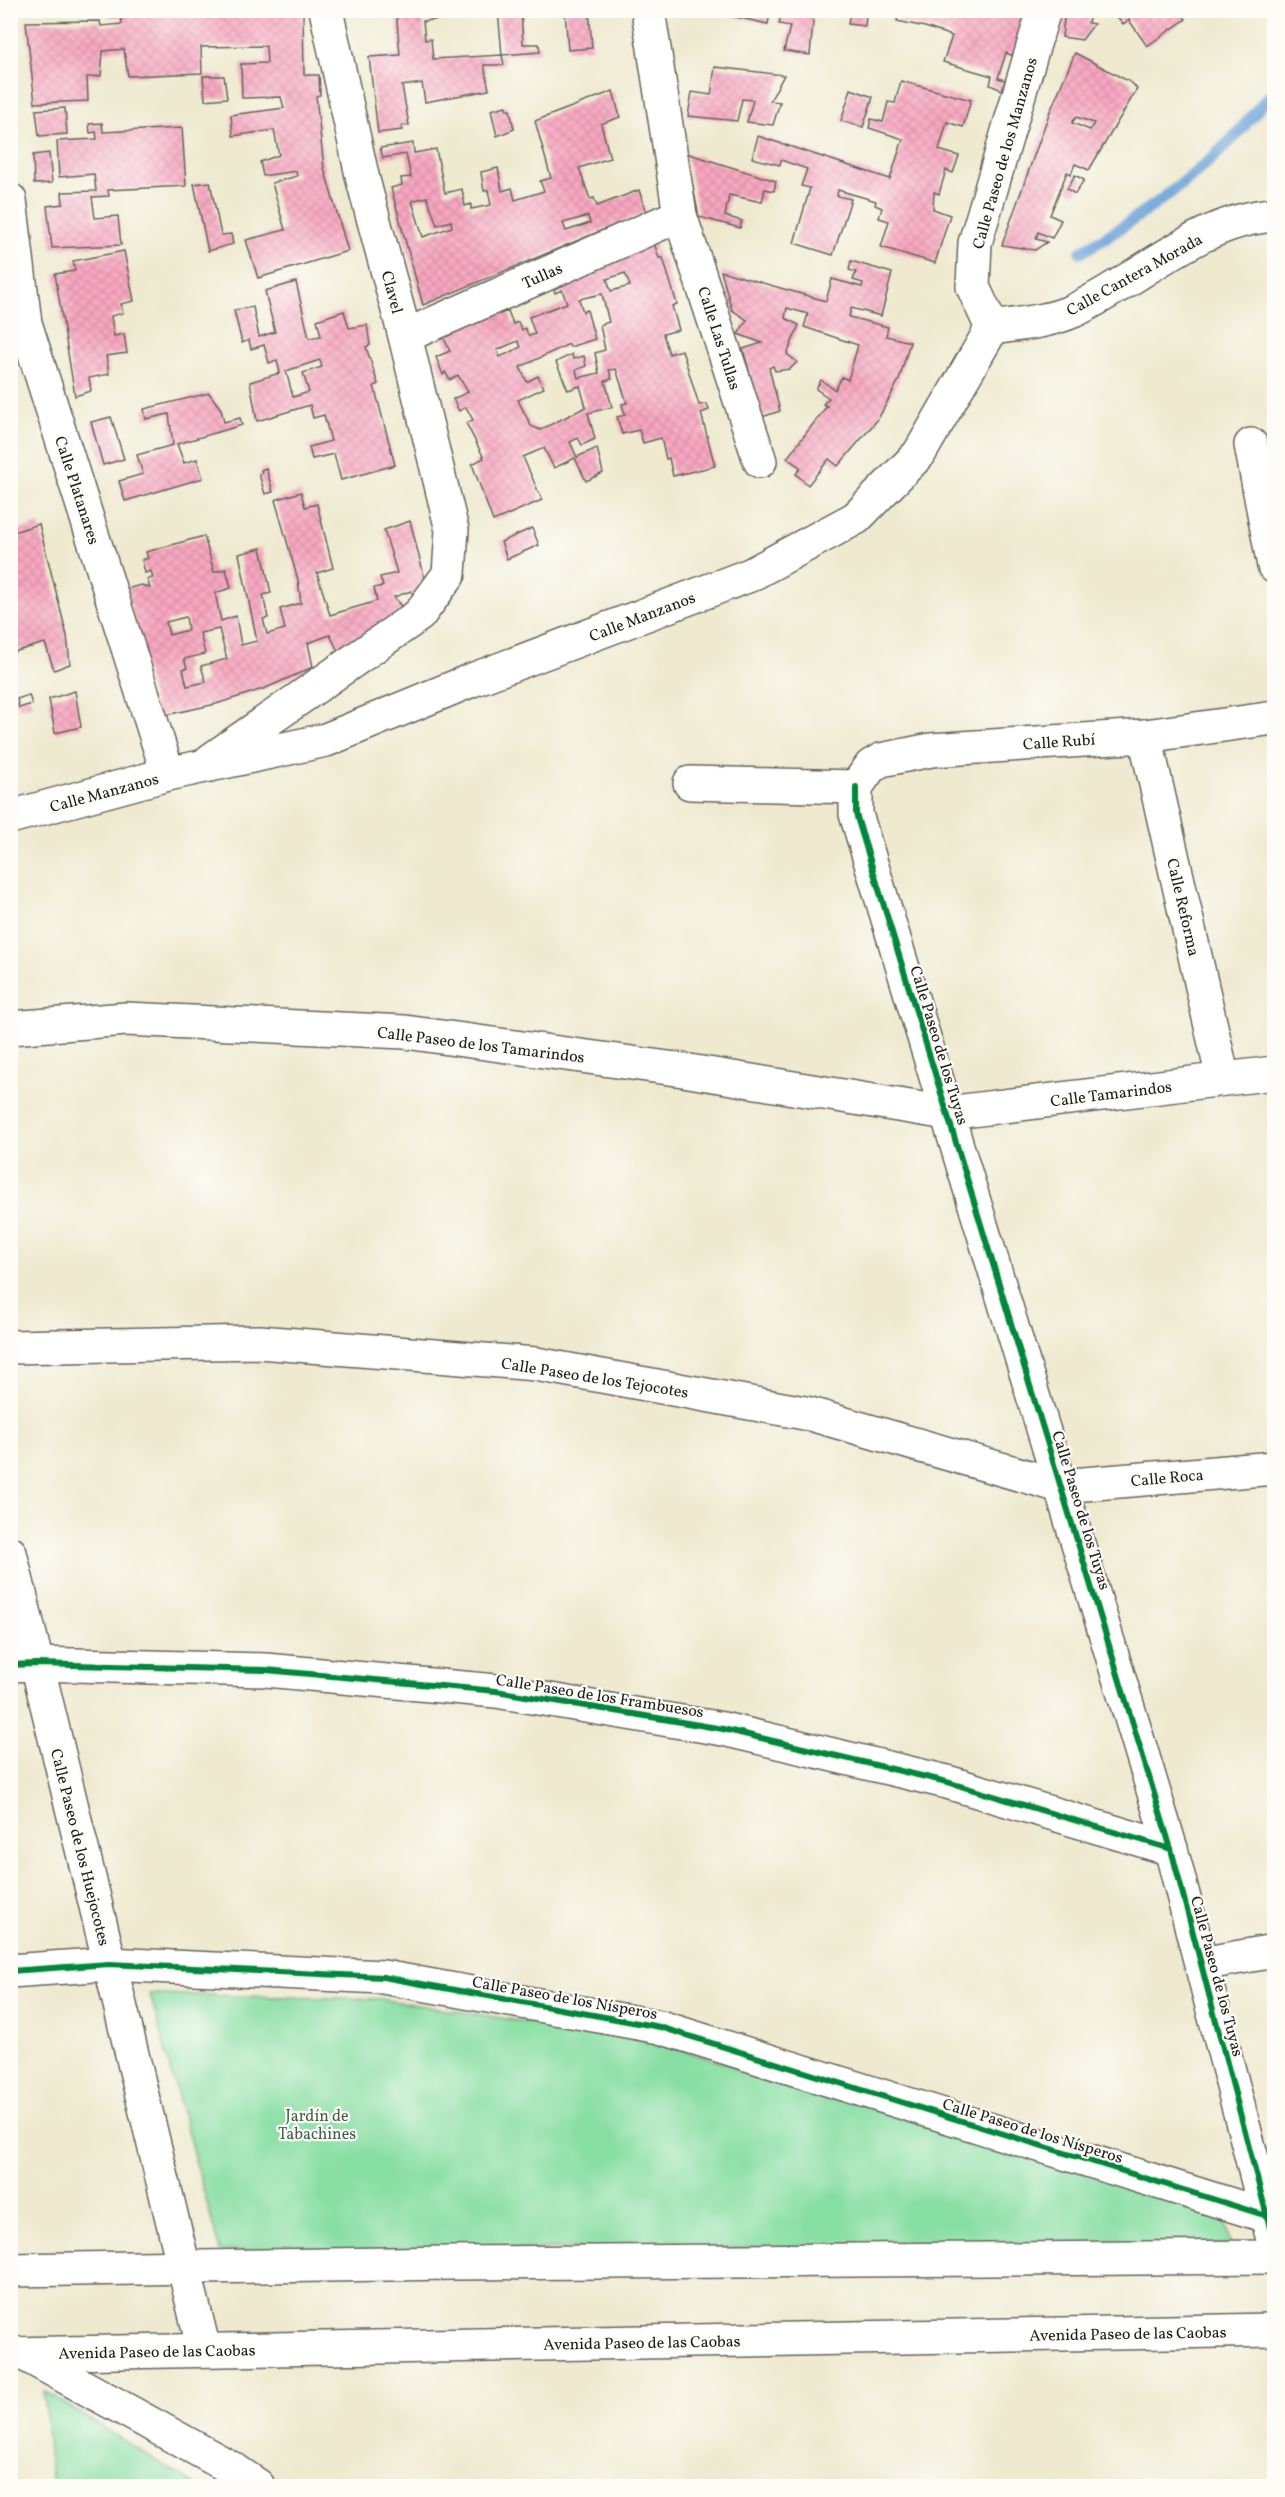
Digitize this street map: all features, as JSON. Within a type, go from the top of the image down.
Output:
[{"type":"street","name":"Clavel","points":[[326,10],[363,180],[405,336],[452,530],[449,574]]},
{"type":"street","name":"Calle Las Tullas","points":[[648,10],[680,215],[760,461]]},
{"type":"street","name":"Calle Paseo de los Manzanos","points":[[992,328],[973,287],[975,243],[1044,10]]},
{"type":"street","name":"Calle Platanares","points":[[10,200],[25,323],[183,772]]},
{"type":"street","name":"Tullas","points":[[405,336],[680,215]]},
{"type":"street","name":"Calle Cantera Morada","points":[[992,328],[1028,323],[1071,311],[1214,230],[1275,215]]},
{"type":"street","name":"Calle Manzanos","points":[[10,817],[183,772],[326,740],[472,680],[750,575],[856,518],[919,454],[992,328]]},
{"type":"street","points":[[1251,445],[1275,566]]},
{"type":"street","name":"Calle Manzanos","points":[[183,772],[419,615],[449,574]]},
{"type":"street","name":"Calle Rubí","points":[[856,787],[871,766],[881,760],[931,750],[1145,736],[1275,718]]},
{"type":"street","name":"Calle Reforma","points":[[1145,736],[1223,1079]]},
{"type":"street","points":[[690,783],[856,787]]},
{"type":"street","name":"Calle Paseo de los Tuyas","points":[[856,787],[856,814],[1171,1849],[1271,2230]]},
{"type":"street","name":"Calle Paseo de los Tamarindos","points":[[10,1028],[126,1019],[405,1032],[683,1070],[947,1113]]},
{"type":"street","name":"Calle Tamarindos","points":[[947,1113],[1275,1073]]},
{"type":"street","name":"Calle Paseo de los Tejocotes","points":[[10,1347],[259,1342],[536,1364],[810,1414],[1060,1486]]},
{"type":"street","name":"Calle Roca","points":[[1060,1486],[1275,1468]]},
{"type":"street","name":"Calle Paseo de los Huejocotes","points":[[10,1553],[23,1665],[110,1964],[204,2350]]},
{"type":"street","name":"Calle Paseo de los Frambuesos","points":[[23,1665],[267,1670],[507,1693],[734,1732],[947,1782],[1171,1849]]},
{"type":"street","points":[[1201,1964],[1275,1951]]},
{"type":"street","name":"Calle Paseo de los Nísperos","points":[[10,1971],[110,1964],[383,1977],[660,2027],[1271,2230]]},
{"type":"street","points":[[10,2270],[184,2266],[1275,2257]]},
{"type":"street","name":"Avenida Paseo de las Caobas","points":[[17,2354],[1275,2330]]},
{"type":"street","points":[[17,2354],[233,2469],[258,2487]]},
{"type":"green space","name":"Jardín de Tabachines","points":[[150,1994],[379,1999],[655,2042],[1222,2213],[1231,2245],[220,2251]]},
{"type":"green space","points":[[44,2391],[197,2486],[52,2486]]},
{"type":"building","points":[[107,10],[303,10],[304,75],[319,75],[320,95],[316,96],[324,168],[348,251],[258,278],[246,240],[285,230],[272,183],[297,176],[296,171],[263,176],[260,162],[279,155],[274,130],[233,136],[231,115],[284,108],[281,97],[242,98],[241,64],[267,63],[266,46],[201,47],[202,73],[128,76],[124,49],[103,51],[101,76],[87,77],[88,101],[35,103],[26,22],[100,21],[101,26],[122,24],[121,17],[108,17]]},
{"type":"building","points":[[396,10],[442,10],[443,19],[423,21],[425,40],[431,39],[433,59],[502,55],[504,65],[484,65],[489,90],[425,102],[422,83],[402,86],[409,125],[401,126],[402,130],[378,133],[369,57],[400,55]]},
{"type":"building","points":[[498,10],[521,10],[523,44],[539,44],[540,52],[502,55]]},
{"type":"building","points":[[565,10],[589,10],[592,48],[568,50]]},
{"type":"building","points":[[704,10],[814,10],[810,55],[784,51],[790,26],[779,24],[781,15],[770,13],[768,24]]},
{"type":"building","points":[[899,10],[956,10],[976,17],[978,10],[993,10],[1010,16],[1011,11],[1027,15],[1016,57],[1006,53],[998,78],[1005,80],[1002,90],[990,85],[992,76],[943,62],[952,36],[897,21]]},
{"type":"building","points":[[1065,10],[1103,10],[1101,13],[1090,13],[1088,23],[1094,24],[1082,40],[1062,37]]},
{"type":"building","points":[[1117,10],[1179,10],[1186,19],[1147,46],[1129,20],[1123,24],[1114,13]]},
{"type":"building","points":[[850,12],[866,15],[865,26],[848,24]]},
{"type":"building","points":[[1075,53],[1132,83],[1137,89],[1089,170],[1075,164],[1071,174],[1067,172],[1050,215],[1061,220],[1052,238],[1038,232],[1036,239],[1047,242],[1035,250],[1002,245],[1049,114]],"holes":[[[1076,117],[1094,123],[1090,130],[1072,123]]]},
{"type":"building","points":[[715,67],[784,75],[770,101],[780,102],[773,125],[747,122],[753,100],[742,99],[737,121],[688,116],[692,92],[711,95]]},
{"type":"building","points":[[203,76],[224,76],[227,98],[205,100]]},
{"type":"building","points":[[901,81],[971,100],[963,127],[947,122],[939,150],[959,156],[953,173],[946,170],[939,194],[934,192],[933,209],[950,215],[935,263],[881,247],[889,221],[879,218],[882,208],[875,205],[876,201],[838,190],[837,196],[851,199],[833,255],[794,243],[810,188],[801,186],[807,169],[781,160],[780,165],[752,158],[758,136],[890,179],[903,139],[869,128],[871,119],[883,122],[888,102],[895,103]]},
{"type":"building","points":[[851,89],[873,97],[863,127],[841,121]]},
{"type":"building","points":[[613,91],[620,117],[601,124],[610,158],[579,168],[590,199],[594,198],[597,206],[639,190],[646,212],[423,305],[391,188],[402,185],[401,178],[411,177],[406,154],[383,158],[380,148],[413,143],[414,153],[436,149],[445,193],[462,189],[465,206],[471,204],[471,209],[491,205],[488,190],[484,191],[481,172],[498,168],[502,191],[512,188],[515,200],[544,191],[540,181],[551,178],[535,121]],"holes":[[[427,197],[437,225],[451,221],[452,227],[423,237],[412,201]],[[588,216],[590,223],[566,231],[563,223]]]},
{"type":"building","points":[[506,106],[507,110],[510,110],[514,129],[497,136],[491,110]]},
{"type":"building","points":[[65,108],[67,134],[39,136],[36,110]]},
{"type":"building","points":[[102,123],[103,132],[182,128],[186,186],[108,190],[109,196],[92,197],[95,218],[118,216],[121,245],[52,248],[47,206],[63,204],[62,192],[96,191],[94,174],[59,177],[57,141],[97,139],[96,132],[90,133],[89,124]]},
{"type":"building","points":[[49,153],[52,183],[34,184],[33,155]]},
{"type":"building","points":[[686,153],[776,181],[774,191],[765,189],[762,202],[729,195],[725,216],[742,221],[740,228],[699,217]]},
{"type":"building","points":[[1075,175],[1084,180],[1075,194],[1067,189]]},
{"type":"building","points":[[210,182],[221,235],[231,234],[233,244],[208,251],[194,184]]},
{"type":"building","points":[[653,240],[659,258],[663,258],[677,304],[672,306],[679,330],[663,334],[669,354],[682,350],[699,405],[707,404],[709,410],[701,413],[715,466],[673,476],[661,438],[643,443],[639,430],[622,434],[617,417],[625,415],[622,404],[627,403],[616,369],[609,370],[612,379],[605,381],[612,407],[588,413],[595,439],[582,445],[578,438],[570,442],[577,457],[597,448],[603,473],[586,481],[575,458],[554,468],[544,448],[523,457],[542,500],[493,521],[472,464],[484,458],[466,423],[473,420],[466,407],[459,411],[453,399],[468,392],[458,375],[450,380],[445,372],[443,375],[436,357],[450,351],[440,330],[497,307],[500,314],[508,311],[513,324],[518,322],[529,336],[535,334],[529,317],[567,303],[562,290],[555,293],[552,283]],"holes":[[[625,273],[630,286],[611,291],[607,279]],[[602,294],[609,322],[600,325],[605,350],[595,353],[599,373],[578,378],[576,370],[586,366],[584,356],[573,359],[572,354],[556,362],[568,390],[580,386],[586,407],[540,430],[531,426],[518,400],[544,388],[538,376],[527,382],[520,367],[569,344],[570,347],[595,339],[587,310],[583,312],[579,299]],[[518,341],[521,347],[500,357],[497,350]]]},
{"type":"building","points":[[124,251],[134,301],[121,304],[123,313],[111,316],[114,336],[124,334],[127,353],[106,356],[109,374],[89,378],[91,391],[75,396],[55,274],[75,271],[73,261]]},
{"type":"building","points":[[851,261],[892,273],[881,316],[851,308],[849,317],[888,327],[886,336],[910,342],[899,380],[878,419],[838,466],[829,459],[808,485],[796,474],[801,468],[787,458],[827,406],[823,404],[829,398],[816,389],[821,380],[835,390],[842,377],[848,380],[858,345],[804,327],[808,314],[787,308],[785,318],[799,325],[787,354],[797,362],[790,369],[775,371],[773,366],[769,368],[780,411],[762,417],[743,349],[762,343],[738,334],[747,320],[732,310],[721,271],[826,301],[832,279],[862,287],[863,283],[853,280],[856,272],[849,270]]},
{"type":"building","points":[[296,282],[309,338],[321,336],[317,320],[344,311],[349,328],[367,325],[370,345],[366,347],[378,384],[374,386],[395,465],[341,480],[334,454],[312,459],[309,447],[331,441],[324,415],[313,418],[310,405],[257,421],[250,382],[280,373],[277,360],[269,363],[264,345],[251,349],[249,340],[242,343],[234,310],[253,307],[259,337],[275,332],[265,291]],"holes":[[[320,360],[322,367],[303,373],[309,392],[293,397],[286,371]]]},
{"type":"building","points":[[209,393],[221,409],[224,422],[240,418],[242,425],[177,444],[184,463],[197,459],[203,478],[125,501],[119,481],[143,474],[137,455],[173,445],[169,414],[146,419],[144,409]]},
{"type":"building","points":[[111,417],[124,459],[103,465],[91,422]]},
{"type":"building","points":[[10,432],[16,448],[10,450]]},
{"type":"building","points":[[266,468],[273,492],[265,494],[259,474]]},
{"type":"building","points":[[301,492],[305,507],[317,504],[333,568],[317,573],[330,615],[377,601],[374,588],[383,586],[380,577],[397,573],[384,530],[410,521],[427,587],[415,598],[411,591],[394,597],[403,609],[339,653],[330,635],[308,643],[313,667],[266,688],[216,704],[157,717],[126,589],[141,585],[150,588],[147,579],[153,578],[151,571],[145,573],[142,560],[148,558],[146,552],[204,536],[214,572],[226,569],[231,588],[215,593],[221,621],[236,616],[241,645],[257,641],[239,554],[261,548],[271,593],[263,595],[268,618],[263,619],[267,634],[285,629],[280,609],[301,603],[298,580],[275,500]],"holes":[[[186,617],[188,630],[169,635],[166,622]],[[219,629],[227,659],[201,666],[206,682],[187,686],[183,669],[187,668],[184,659],[205,654],[200,633]]]},
{"type":"building","points":[[39,524],[67,636],[70,664],[54,670],[45,643],[10,653],[10,641],[16,639],[10,621],[10,533]]},
{"type":"building","points":[[532,528],[539,545],[507,559],[501,542]]},
{"type":"building","points":[[75,691],[81,727],[55,733],[49,699]]},
{"type":"building","points":[[29,695],[32,704],[19,708],[17,699]]},
{"type":"waterway","points":[[1081,252],[1140,215],[1194,174],[1234,137],[1274,92]]},
{"type":"cycle path","points":[[856,787],[856,814],[1171,1849],[1274,2243]]},
{"type":"cycle path","points":[[10,1665],[266,1670],[496,1691],[723,1729],[947,1782],[1171,1849]]},
{"type":"cycle path","points":[[10,1971],[109,1964],[383,1977],[660,2027],[1267,2216]]}]
